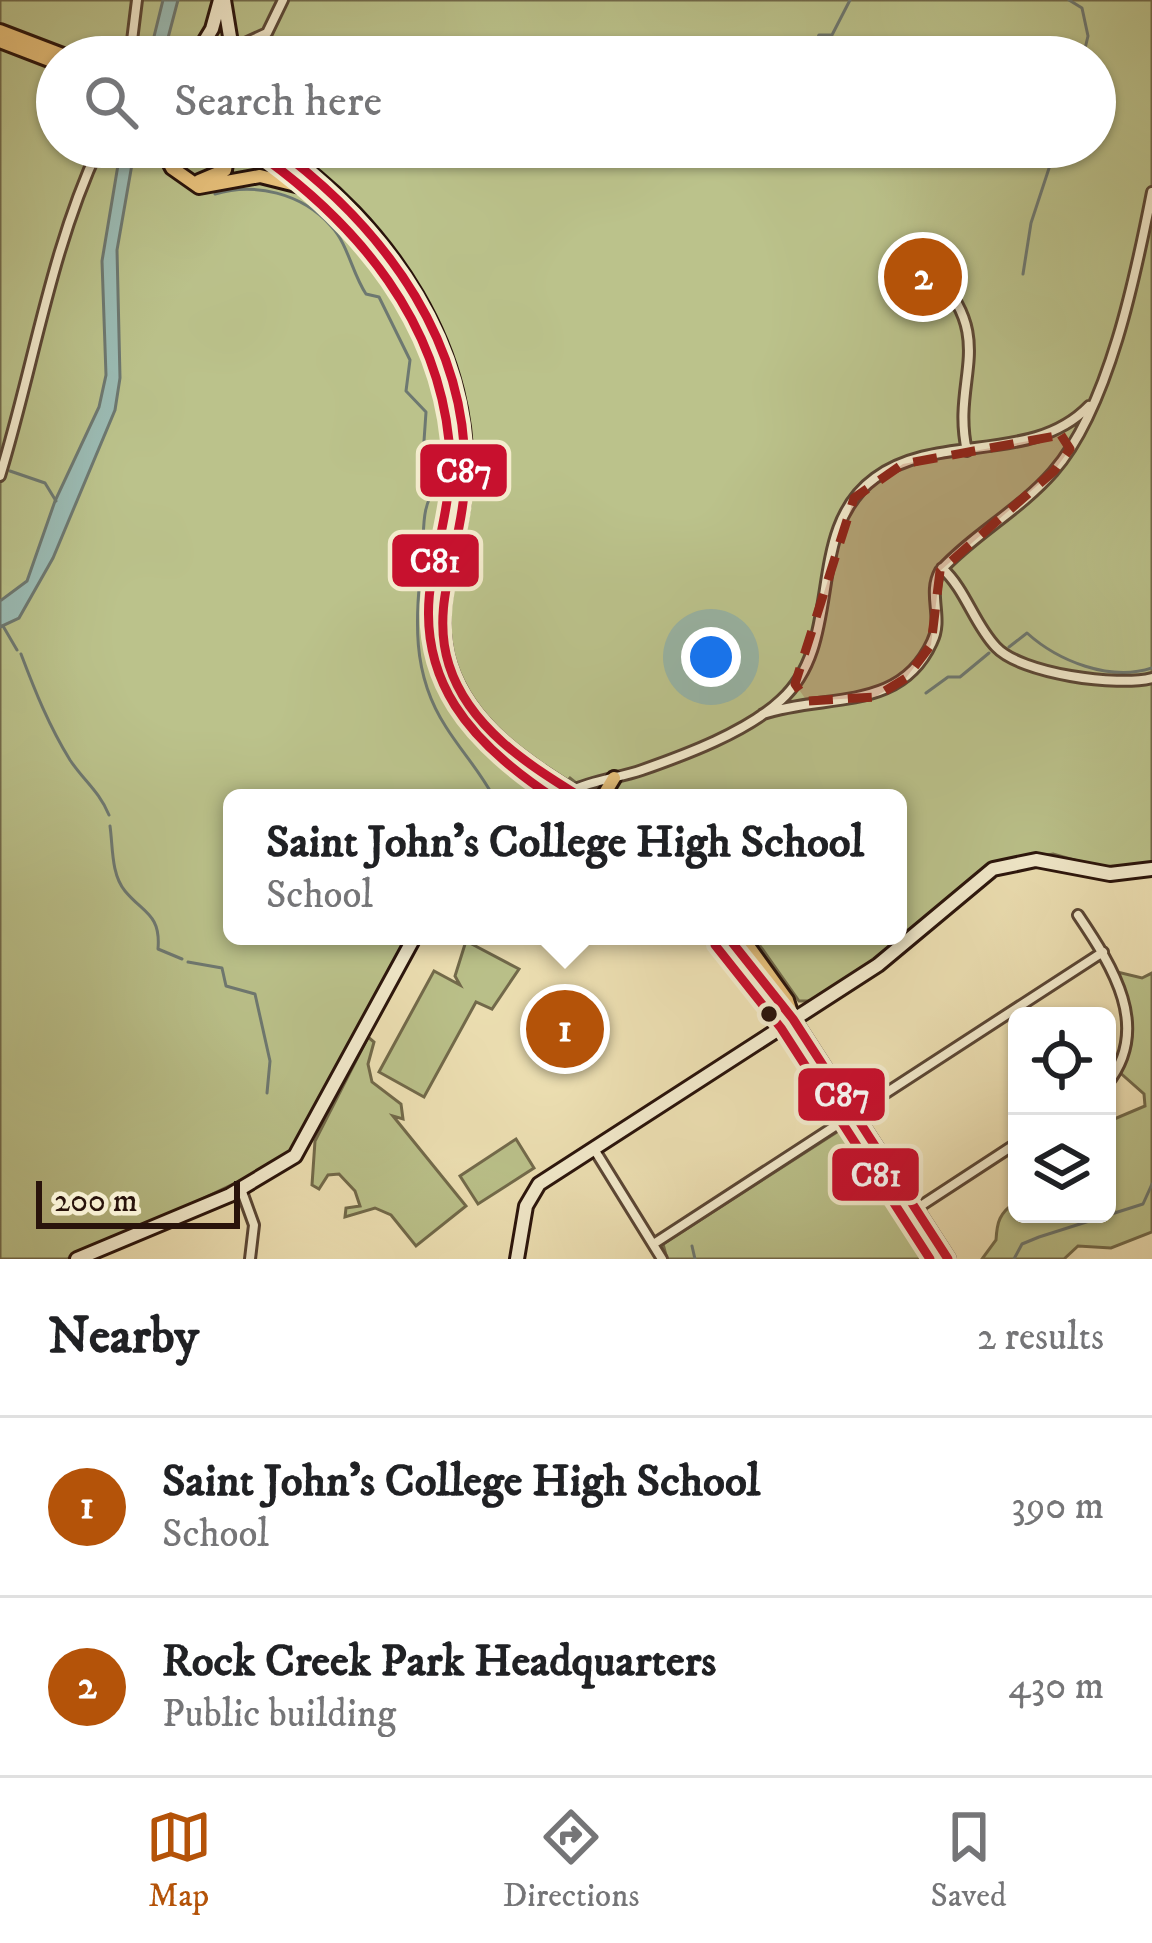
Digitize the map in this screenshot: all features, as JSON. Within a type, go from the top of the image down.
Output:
[{"type":"main road","points":[[0,31],[36,45]]},
{"type":"main road","points":[[0,41],[36,55]]},
{"type":"main road","points":[[172,168],[207,188],[276,177],[320,193]]},
{"type":"main road","points":[[186,180],[205,181],[221,174],[223,168]]},
{"type":"main road","points":[[286,168],[320,193],[395,281],[444,385],[455,472],[432,625],[446,685],[494,753],[557,789]]},
{"type":"main road","points":[[303,168],[375,235],[429,322],[453,383],[464,439],[462,506],[442,602],[448,663],[485,727],[560,789]]},
{"type":"main road","points":[[607,789],[614,778]]},
{"type":"main road","points":[[734,945],[785,1015],[794,1019]]},
{"type":"main road","points":[[747,945],[787,1000],[794,1019],[948,1259]]},
{"type":"street","points":[[132,36],[136,0]]},
{"type":"street","points":[[262,36],[283,0]]},
{"type":"street","points":[[219,36],[221,1]]},
{"type":"street","points":[[205,36],[221,1]]},
{"type":"street","points":[[0,476],[65,220],[89,168]]},
{"type":"street","points":[[586,789],[672,758],[763,714],[807,700],[871,698],[906,678],[935,635],[934,588],[942,568],[1035,490],[1070,448],[1094,400],[1152,192]]},
{"type":"street","points":[[937,276],[960,306],[970,332],[972,362],[962,419],[967,451]]},
{"type":"street","points":[[763,714],[795,684],[821,623],[837,527],[854,498],[896,466],[1055,432],[1094,400]]},
{"type":"street","points":[[1055,432],[1070,448]]},
{"type":"street","points":[[942,568],[989,639],[1012,659],[1122,683],[1152,678]]},
{"type":"street","points":[[795,684],[807,700]]},
{"type":"street","points":[[907,942],[993,869],[1036,860],[1117,875],[1152,869]]},
{"type":"street","points":[[1078,914],[1127,991],[1134,1021],[1130,1052],[1116,1071]]},
{"type":"street","points":[[85,1258],[241,1189],[281,1168],[306,1144],[410,945]]},
{"type":"street","points":[[517,1259],[534,1190],[904,945]]},
{"type":"street","points":[[655,1244],[1103,952]]},
{"type":"street","points":[[593,1148],[662,1259]]},
{"type":"street","points":[[916,1209],[1008,1149]]},
{"type":"street","points":[[241,1189],[254,1225],[250,1259]]},
{"type":"highlighted area","points":[[1061,435],[1070,449],[1054,471],[940,571],[931,645],[906,678],[875,697],[807,701],[795,684],[854,498],[903,464]]},
{"type":"green space","points":[[0,0],[1152,0],[1152,864],[1103,868],[1053,854],[991,865],[907,936],[907,789],[584,789],[570,778],[560,789],[223,789],[223,945],[405,945],[318,1117],[290,1157],[100,1248],[67,1259],[0,1259]]},
{"type":"green space","points":[[465,945],[519,969],[492,1009],[476,1002],[424,1097],[379,1072],[434,971],[460,985],[455,976]]},
{"type":"green space","points":[[759,945],[896,945],[810,1001],[799,1001]]},
{"type":"green space","points":[[1113,971],[1142,978],[1152,973],[1152,1232],[1111,1248],[1078,1246],[1064,1259],[982,1259],[1008,1209],[1008,1223],[1116,1223],[1116,1118],[1145,1106],[1144,1094],[1117,1070],[1129,1032],[1124,997]]},
{"type":"green space","points":[[368,1037],[374,1042],[368,1064],[372,1082],[401,1104],[403,1119],[393,1116],[466,1206],[416,1246],[391,1215],[375,1208],[345,1217],[346,1208],[360,1206],[355,1191],[339,1174],[328,1175],[319,1189],[312,1185],[315,1141]]},
{"type":"green space","points":[[851,1123],[941,1259],[667,1259],[663,1244]]},
{"type":"green space","points":[[516,1139],[534,1168],[478,1204],[460,1176]]},
{"type":"water","points":[[163,0],[178,0],[169,36],[154,36]]},
{"type":"water","points":[[118,168],[131,168],[117,250],[120,378],[115,410],[53,558],[19,618],[0,627],[0,601],[27,581],[55,501],[99,407],[106,375],[102,261]]},
{"type":"waterway","points":[[819,36],[832,35],[850,0]]},
{"type":"waterway","points":[[1069,0],[1082,8],[1088,36]]},
{"type":"waterway","points":[[1023,274],[1031,223],[1049,168]]},
{"type":"waterway","points":[[215,194],[246,189],[277,193],[319,215],[342,241],[366,294],[379,297],[410,360],[406,391],[426,412],[424,441],[437,485],[424,519],[417,622],[421,665],[434,706],[489,789]]},
{"type":"waterway","points":[[10,471],[45,483],[56,501]]},
{"type":"waterway","points":[[3,626],[17,650]]},
{"type":"waterway","points":[[1009,647],[1027,633],[1085,666],[1119,672],[1152,668]]},
{"type":"waterway","points":[[926,693],[948,677],[960,677],[989,653]]},
{"type":"waterway","points":[[21,654],[62,747],[109,815]]},
{"type":"waterway","points":[[110,826],[120,884],[154,921],[158,949],[182,959]]},
{"type":"waterway","points":[[188,962],[222,968],[226,986],[255,994],[270,1061],[267,1093]]},
{"type":"waterway","points":[[1014,1259],[1022,1244],[1143,1204],[1152,1184]]},
{"type":"waterway","points":[[692,1246],[695,1259]]},
{"type":"transit line","name":"C81","points":[[277,168],[333,215],[362,247],[411,317],[429,356],[442,397],[450,458],[428,613],[432,647],[441,678],[474,731],[541,789]]},
{"type":"transit line","name":"C87","points":[[301,168],[353,215],[386,254],[415,296],[455,389],[464,440],[464,493],[443,621],[444,643],[458,687],[503,743],[568,789]]},
{"type":"transit line","name":"C81","points":[[715,945],[781,1028],[930,1259]]},
{"type":"transit line","name":"C87","points":[[734,945],[793,1019],[948,1259]]},
{"type":"place","name":"Rock Creek Park Headquarters","points":[[923,277]]},
{"type":"place","name":"Saint John's College High School","points":[[565,1029]]}]
